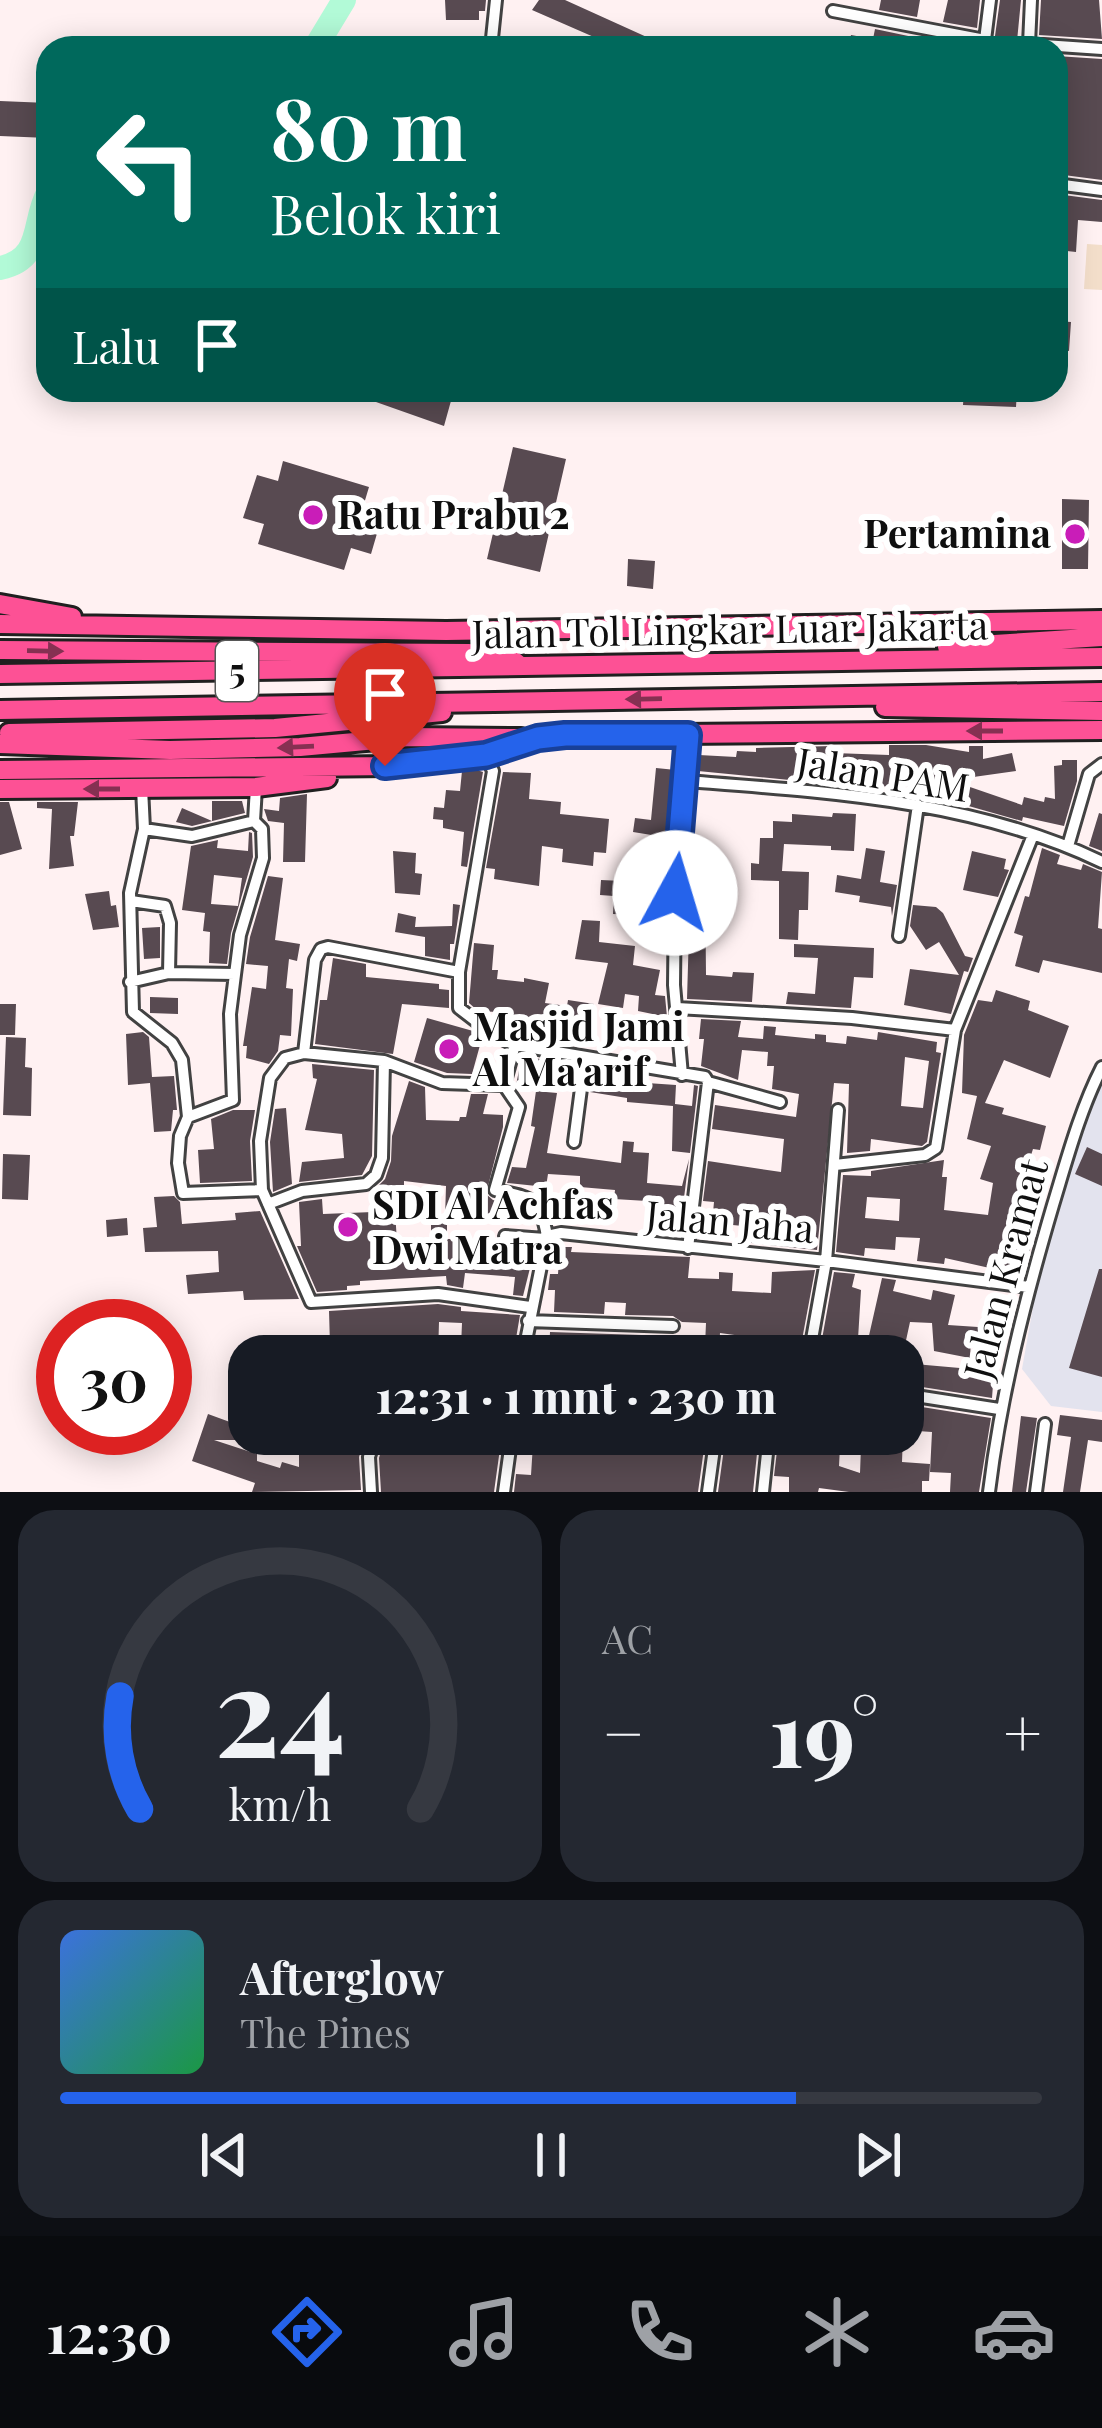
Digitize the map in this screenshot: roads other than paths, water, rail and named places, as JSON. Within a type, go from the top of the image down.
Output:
[{"type":"highway","points":[[0,604],[136,628]]},
{"type":"highway","points":[[0,624],[446,631],[1102,620]]},
{"type":"highway","points":[[805,662],[849,651],[1102,637]]},
{"type":"highway","points":[[0,650],[468,653],[507,657],[518,668]]},
{"type":"highway","name":"Jalan Tol Lingkar Luar Jakarta","points":[[0,674],[1102,657]]},
{"type":"highway","points":[[400,668],[401,704]]},
{"type":"highway","name":"Jalan Tol Lingkar Luar Jakarta","points":[[0,710],[1102,692]]},
{"type":"highway","points":[[761,697],[803,707],[1102,711]]},
{"type":"highway","points":[[6,741],[388,720],[494,702]]},
{"type":"highway","points":[[6,741],[170,751],[300,747],[409,737],[1102,730]]},
{"type":"highway","points":[[0,789],[256,787],[486,755],[538,738]]},
{"type":"highway","points":[[0,770],[385,766]]},
{"type":"street","points":[[492,36],[496,0]]},
{"type":"street","points":[[986,36],[990,0]]},
{"type":"street","points":[[1029,36],[1031,0]]},
{"type":"street","points":[[833,11],[964,36]]},
{"type":"street","points":[[1068,47],[1102,49]]},
{"type":"street","points":[[1068,186],[1102,190]]},
{"type":"street","points":[[682,1076],[675,893],[688,735]]},
{"type":"street","points":[[486,755],[493,771],[459,972],[459,1008],[515,1046],[705,1077],[688,1248]]},
{"type":"street","points":[[1068,845],[1089,774],[1102,764]]},
{"type":"street","name":"Jalan PAM","points":[[686,782],[918,805],[1068,845],[1102,862]]},
{"type":"street","points":[[188,1117],[232,1100],[230,1014],[235,974],[240,935],[263,858],[262,830],[254,821],[256,787]]},
{"type":"street","points":[[142,788],[144,829],[134,864],[131,901],[133,1012],[172,1043],[182,1060],[188,1117],[180,1136],[178,1163],[183,1193],[262,1190]]},
{"type":"street","points":[[899,936],[918,805]]},
{"type":"street","points":[[144,829],[192,836],[254,821]]},
{"type":"street","points":[[835,1165],[933,1152],[940,1138],[955,1030],[1033,835]]},
{"type":"street","points":[[131,901],[165,906],[170,923],[170,973]]},
{"type":"street","points":[[304,1053],[315,960],[321,949],[459,972]]},
{"type":"street","points":[[130,982],[170,973],[235,974]]},
{"type":"street","points":[[677,1008],[852,1018],[955,1030]]},
{"type":"street","points":[[504,1085],[515,1046]]},
{"type":"street","points":[[504,1085],[442,1083],[383,1061],[304,1053],[286,1058],[270,1078],[260,1141],[262,1190],[311,1302],[438,1294],[529,1314],[673,1326]]},
{"type":"street","points":[[574,1142],[585,1058]]},
{"type":"street","points":[[268,1204],[302,1191],[366,1184],[376,1175],[382,1158],[383,1061]]},
{"type":"street","name":"Jalan Kramat","points":[[989,1492],[999,1409],[1029,1287],[1066,1161],[1102,1067]]},
{"type":"street","points":[[708,1082],[780,1102]]},
{"type":"street","points":[[504,1085],[519,1107],[495,1190],[531,1198],[542,1210],[546,1238],[526,1335]]},
{"type":"street","points":[[813,1335],[826,1261],[838,1110]]},
{"type":"street","name":"Jalan Jaha","points":[[505,1236],[546,1238],[561,1233],[1029,1287]]},
{"type":"street","points":[[924,1397],[999,1409]]},
{"type":"street","points":[[1036,1492],[1045,1424]]},
{"type":"street","points":[[370,1455],[371,1492]]},
{"type":"street","points":[[503,1492],[509,1455]]},
{"type":"street","points":[[708,1492],[713,1455]]},
{"type":"street","points":[[763,1492],[767,1455]]},
{"type":"waterway","points":[[322,36],[344,0]]},
{"type":"waterway","points":[[0,268],[24,257],[36,230]]},
{"type":"place","name":"Ratu Prabu 2","points":[[313,515]]},
{"type":"place","name":"Pertamina","points":[[1075,534]]},
{"type":"place","name":"Masjid Jami Al Ma'arif","points":[[449,1049]]},
{"type":"place","name":"SDI Al Achfas Dwi Matra","points":[[348,1227]]}]
